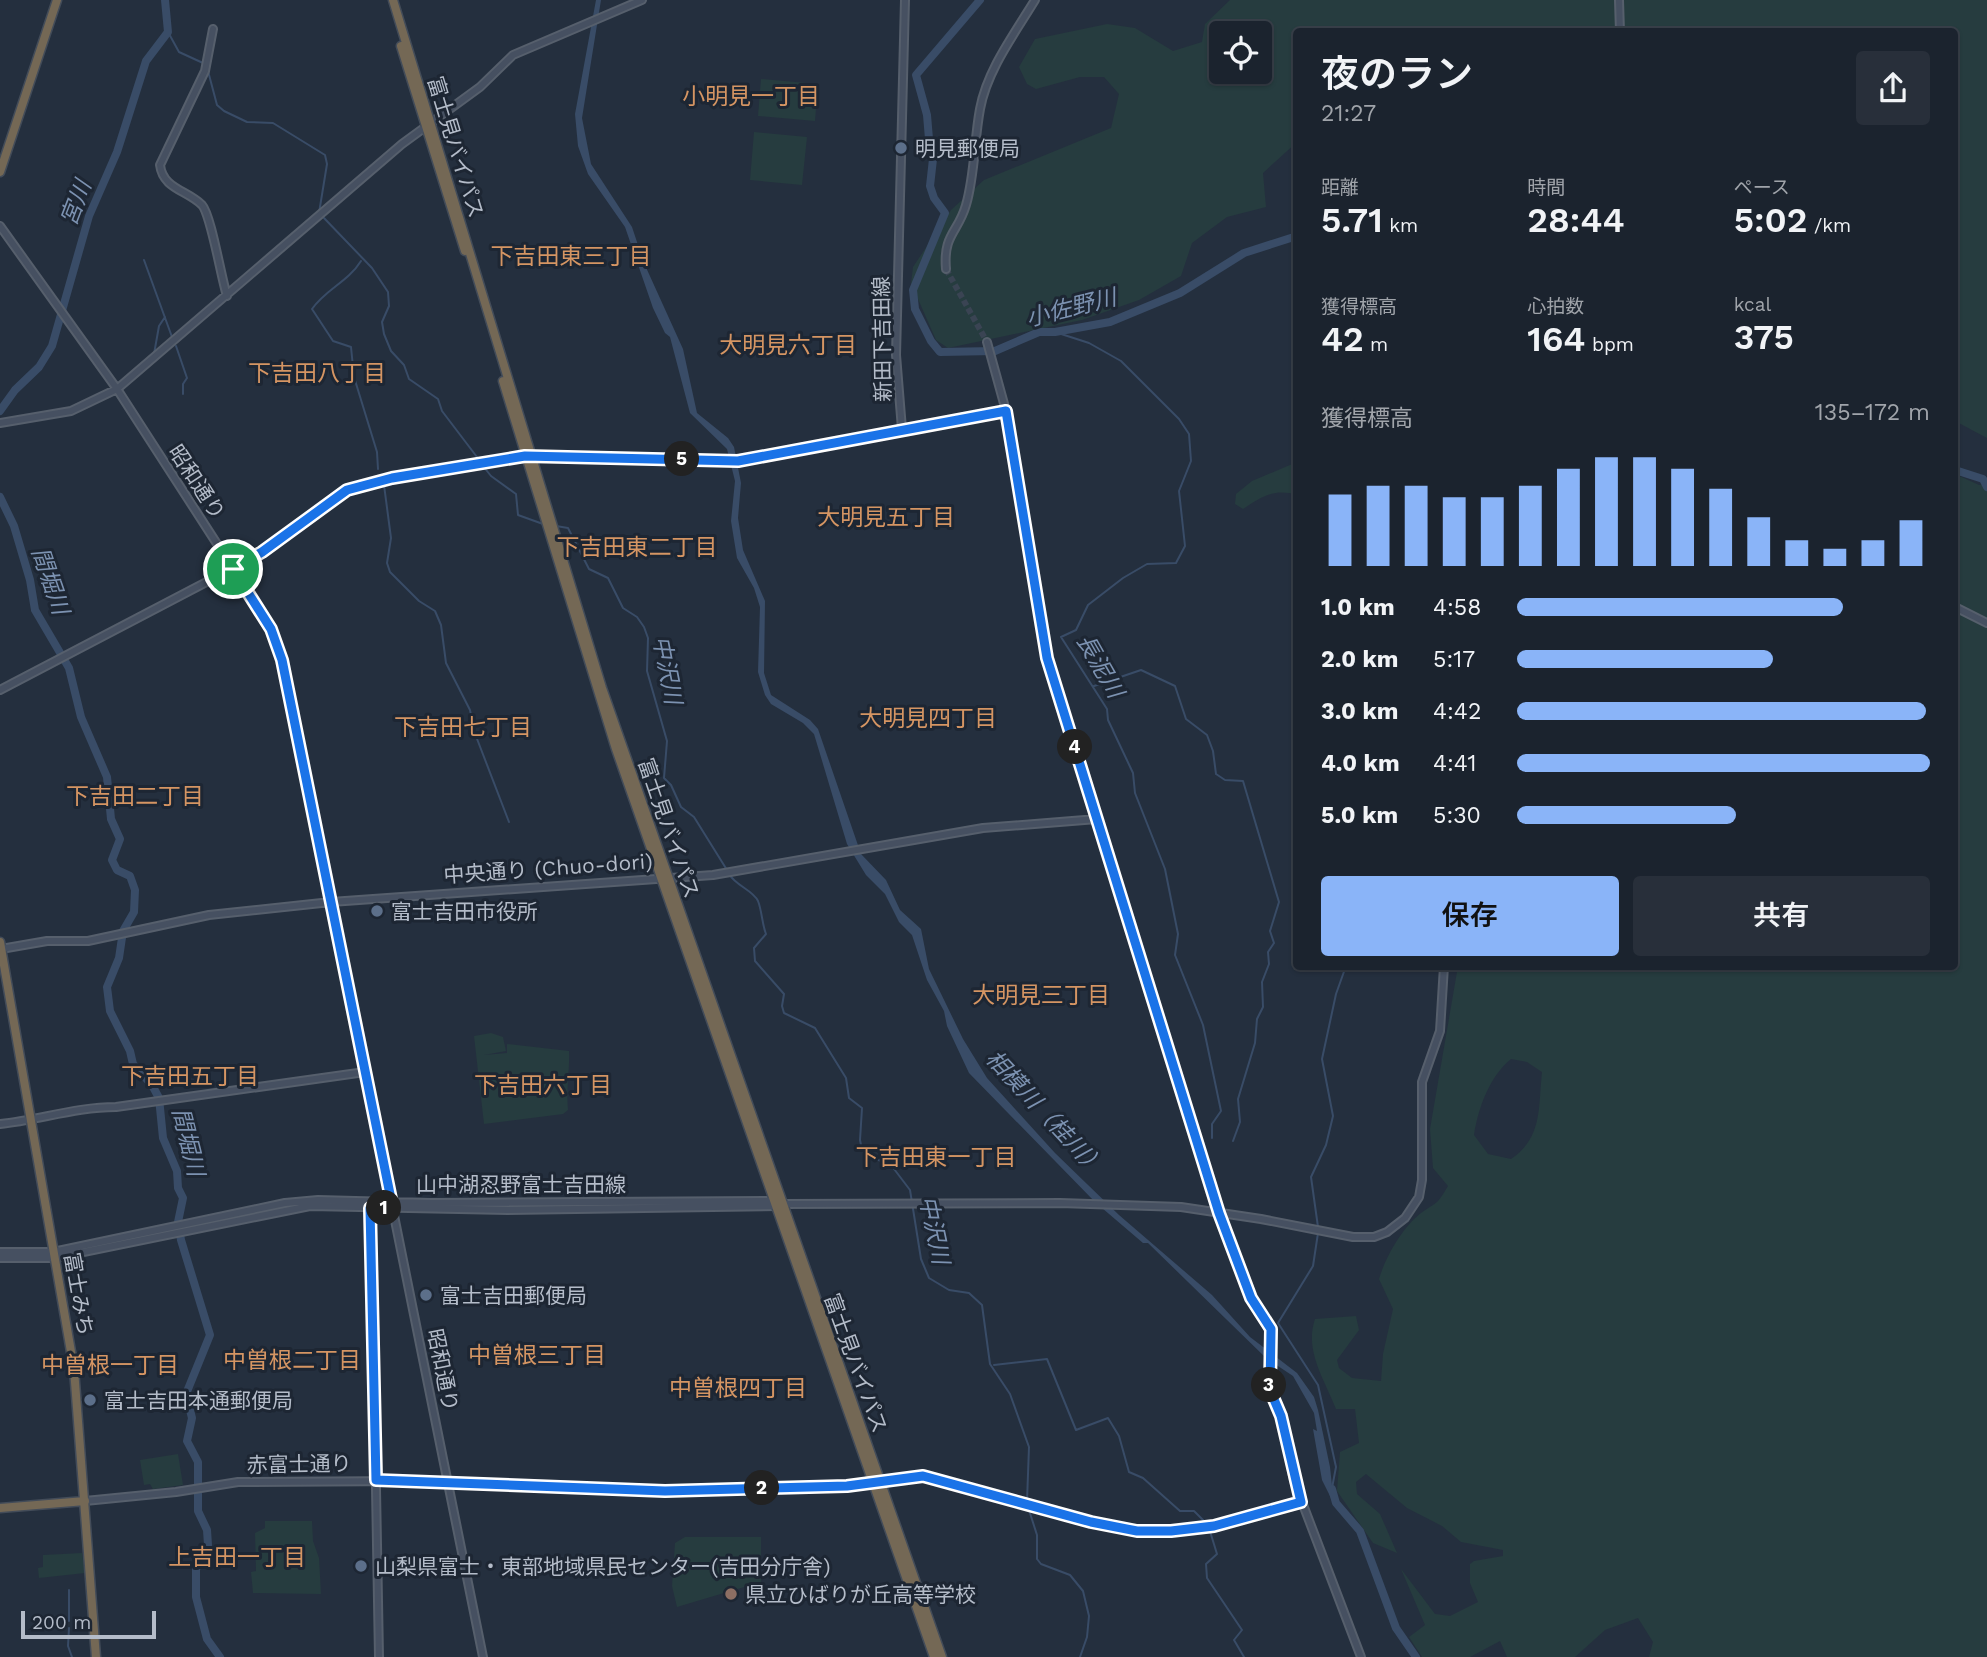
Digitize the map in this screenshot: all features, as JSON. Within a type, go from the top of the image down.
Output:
[{"type":"highway","points":[[0,172],[57,0]]},
{"type":"highway","name":"富士見バイパス","points":[[387,0],[529,456],[608,725],[876,1483],[934,1657]]},
{"type":"highway","name":"富士見バイパス","points":[[393,0],[428,126]]},
{"type":"highway","name":"富士みち","points":[[1,945],[74,1369],[96,1657]]},
{"type":"highway","name":"富士見バイパス","points":[[876,1483],[942,1657]]},
{"type":"highway","points":[[0,1508],[85,1501]]},
{"type":"street","points":[[1,423],[71,411],[117,389],[320,215],[480,87],[513,55],[642,0]]},
{"type":"street","name":"新田下吉田線","points":[[0,690],[233,569],[262,552],[347,490],[392,478],[529,456],[738,461],[902,429],[896,355],[905,0]]},
{"type":"street","points":[[946,269],[944,249],[965,208],[970,186],[980,107],[991,76],[1035,0]]},
{"type":"street","points":[[1619,0],[1620,28]]},
{"type":"street","points":[[213,29],[205,68],[160,165],[161,175],[172,187],[202,205],[210,220],[216,260],[227,296]]},
{"type":"street","name":"昭和通り","points":[[0,226],[117,389],[263,615],[280,650],[483,1657]]},
{"type":"street","points":[[988,345],[1006,411],[1047,658],[1219,1213],[1251,1298],[1268,1321],[1271,1346],[1270,1390],[1281,1416],[1301,1502],[1361,1657]]},
{"type":"street","points":[[902,429],[1006,411]]},
{"type":"street","points":[[1958,608],[1987,623]]},
{"type":"street","name":"中央通り (Chuo-dori)","points":[[1,945],[88,941],[209,915],[331,901],[713,874],[983,828],[1097,819]]},
{"type":"street","name":"山中湖忍野富士吉田線","points":[[54,1255],[303,1200],[392,1205],[1060,1203],[1100,1207],[1181,1208],[1364,1238],[1387,1232],[1405,1218],[1419,1197],[1422,1180],[1422,1082],[1440,1031],[1444,970]]},
{"type":"street","points":[[0,1124],[31,1121],[89,1107],[153,1102],[365,1072]]},
{"type":"street","name":"山中湖忍野富士吉田線","points":[[186,1227],[299,1207],[370,1208],[392,1205]]},
{"type":"street","points":[[370,1208],[379,1657]]},
{"type":"street","points":[[0,1252],[54,1255]]},
{"type":"street","points":[[0,1258],[54,1255]]},
{"type":"street","name":"赤富士通り","points":[[85,1501],[238,1482],[376,1480],[665,1491],[876,1483],[923,1476],[1101,1524],[1137,1531],[1200,1529],[1301,1502]]},
{"type":"green space","points":[[1230,0],[1987,0],[1987,438],[1958,423],[1958,28],[1293,28],[1293,146],[1263,173],[1266,207],[1227,217],[1192,243],[1181,276],[1139,300],[1082,320],[948,348],[936,340],[911,283],[913,267],[951,210],[984,180],[1111,128],[1119,94],[1104,77],[1080,77],[1036,89],[1027,84],[1019,67],[1035,39],[1107,24],[1135,28],[1173,51],[1202,42],[1205,24]]},
{"type":"green space","points":[[761,79],[818,84],[815,121],[758,116]]},
{"type":"green space","points":[[754,132],[807,137],[802,185],[750,180]]},
{"type":"green space","points":[[1293,464],[1293,494],[1275,493],[1262,497],[1243,509],[1235,504],[1236,494],[1252,481]]},
{"type":"green space","points":[[1958,475],[1979,485],[1987,484],[1987,1657],[1649,1657],[1653,1642],[1638,1618],[1605,1630],[1575,1657],[1507,1657],[1500,1641],[1470,1657],[1422,1657],[1409,1637],[1425,1625],[1401,1569],[1435,1614],[1450,1616],[1478,1602],[1470,1583],[1470,1564],[1503,1556],[1503,1550],[1461,1542],[1442,1526],[1407,1508],[1366,1474],[1356,1482],[1357,1494],[1380,1514],[1397,1553],[1373,1543],[1337,1491],[1340,1452],[1359,1443],[1355,1409],[1336,1409],[1317,1365],[1312,1331],[1315,1319],[1356,1316],[1359,1330],[1337,1360],[1339,1368],[1352,1378],[1381,1381],[1383,1354],[1393,1309],[1379,1279],[1401,1234],[1414,1219],[1439,1200],[1448,1186],[1433,1168],[1430,1129],[1457,970],[1958,970]],"holes":[[[1511,1059],[1527,1062],[1542,1072],[1537,1121],[1529,1141],[1511,1159],[1488,1154],[1474,1135],[1478,1115],[1496,1075]]]},
{"type":"green space","points":[[491,1033],[503,1037],[506,1051],[484,1055],[507,1053],[507,1044],[569,1051],[568,1110],[563,1114],[484,1124],[474,1036]]},
{"type":"green space","points":[[178,1454],[183,1485],[153,1489],[150,1484],[144,1485],[140,1460]]},
{"type":"green space","points":[[265,1521],[312,1521],[313,1541],[319,1558],[321,1594],[253,1593],[251,1572],[256,1571],[255,1533],[265,1528]]},
{"type":"green space","points":[[685,1537],[761,1537],[761,1582],[677,1607],[672,1586],[675,1543]]},
{"type":"green space","points":[[82,1553],[85,1573],[39,1578],[38,1568],[43,1567],[43,1555]]},
{"type":"water","points":[[596,0],[601,0],[582,118],[591,164],[632,227],[644,263],[683,349],[697,413],[728,438],[734,447],[741,483],[738,518],[743,550],[765,601],[764,673],[771,695],[810,720],[818,729],[861,854],[886,880],[900,910],[921,929],[929,969],[963,1039],[987,1078],[1055,1153],[1119,1215],[1212,1295],[1250,1337],[1297,1373],[1314,1397],[1330,1467],[1334,1504],[1322,1480],[1313,1429],[1317,1431],[1314,1413],[1293,1376],[1266,1358],[1148,1243],[1143,1243],[1095,1202],[969,1073],[947,1026],[944,1011],[927,980],[912,935],[899,922],[885,894],[866,875],[847,844],[814,734],[803,723],[771,704],[765,695],[758,672],[760,607],[754,588],[737,558],[731,521],[735,481],[727,449],[690,413],[670,337],[665,333],[653,308],[625,227],[588,174],[578,146],[575,114]]},
{"type":"waterway","name":"宮川","points":[[0,411],[15,390],[39,367],[52,346],[89,216],[117,152],[146,61],[168,32],[165,0]]},
{"type":"waterway","name":"小佐野川","points":[[980,0],[916,75],[927,115],[929,139],[934,150],[930,186],[934,198],[945,213],[913,290],[915,309],[931,341],[940,352],[995,351],[1039,332],[1055,332],[1110,322],[1180,293],[1244,253],[1293,237]]},
{"type":"waterway","name":"中沢川","points":[[168,32],[179,52],[203,63]]},
{"type":"waterway","name":"中沢川","points":[[208,71],[217,105],[224,111],[247,122],[273,123],[325,155],[327,164],[319,213]]},
{"type":"waterway","name":"中沢川","points":[[323,217],[372,268],[388,292],[389,306],[382,322],[384,334],[391,351],[404,365],[409,379],[438,399],[442,411],[480,461]]},
{"type":"waterway","points":[[144,260],[172,337]]},
{"type":"waterway","points":[[361,261],[350,275],[312,309],[333,341],[351,347],[354,377],[377,452],[378,469]]},
{"type":"waterway","points":[[154,354],[159,326],[165,317]]},
{"type":"waterway","name":"長泥川","points":[[1055,332],[1089,343],[1121,361],[1179,419],[1189,434],[1191,461],[1179,491],[1185,546],[1176,563],[1147,564],[1123,578],[1088,605],[1076,630],[1061,637],[1107,709],[1108,720],[1133,773],[1135,793],[1165,869],[1178,934],[1175,955],[1203,1025],[1221,1111],[1212,1124],[1212,1138]]},
{"type":"waterway","points":[[176,346],[187,378],[183,384],[183,394]]},
{"type":"waterway","name":"中沢川","points":[[483,466],[491,476],[516,494],[518,515],[543,524]]},
{"type":"waterway","name":"小佐野川","points":[[1958,471],[1983,479],[1987,487]]},
{"type":"waterway","points":[[384,485],[391,538],[387,563],[390,572],[419,601],[435,611],[441,625],[446,663],[470,710],[474,731],[509,822]]},
{"type":"waterway","name":"間堀川","points":[[0,497],[14,526],[30,580],[35,610],[69,668],[81,717],[107,777],[111,819],[120,839],[112,860],[117,870],[130,876],[135,890],[134,912],[123,931],[119,958],[107,987],[110,1011],[130,1051],[133,1064],[152,1085],[159,1098],[163,1138],[177,1171],[178,1188],[183,1198],[178,1222],[181,1240],[210,1335],[186,1394],[192,1418],[187,1441],[198,1462],[198,1511],[207,1530],[208,1545],[196,1569],[196,1597],[207,1639],[220,1657]]},
{"type":"waterway","name":"中沢川","points":[[556,526],[568,528],[589,569],[608,578],[623,608],[637,617],[644,627],[648,638],[647,671],[667,741],[664,778],[671,785],[681,807],[694,817],[727,870]]},
{"type":"waterway","points":[[1094,686],[1141,670],[1175,686],[1186,719],[1207,735],[1213,751],[1216,774],[1225,780],[1243,781],[1279,902],[1270,931],[1274,943],[1268,952],[1269,964],[1262,982],[1263,1007],[1257,1019],[1255,1043],[1238,1099],[1240,1122],[1233,1141]]},
{"type":"waterway","name":"中沢川","points":[[729,874],[758,901],[766,934],[754,948],[755,961],[784,994],[784,1013],[815,1028],[846,1078],[849,1098],[862,1108],[862,1150],[866,1155],[891,1165],[910,1190],[921,1259],[929,1278],[949,1290],[969,1293],[982,1305],[990,1364],[1010,1394],[1029,1447],[1027,1501]]},
{"type":"waterway","points":[[1318,1227],[1311,1177],[1326,1145],[1333,1116],[1322,1059],[1336,994],[1345,970]]},
{"type":"waterway","points":[[1318,1233],[1313,1266],[1278,1323],[1318,1385],[1336,1467],[1332,1488]]},
{"type":"waterway","name":"中沢川","points":[[994,1365],[1047,1359],[1076,1430],[1108,1418],[1119,1436],[1129,1472],[1143,1478],[1180,1511],[1194,1511],[1206,1523]]},
{"type":"waterway","name":"相模川（桂川）","points":[[1332,1489],[1336,1503],[1360,1531],[1396,1628],[1416,1657]]},
{"type":"waterway","name":"中沢川","points":[[1028,1507],[1037,1535],[1037,1559],[1041,1564],[1070,1575],[1083,1591],[1089,1616],[1087,1637],[1080,1657]]},
{"type":"waterway","name":"中沢川","points":[[1209,1528],[1217,1554],[1206,1564],[1207,1578],[1242,1630],[1234,1640],[1244,1657]]},
{"type":"waterway","points":[[69,1590],[69,1621]]},
{"type":"waterway","points":[[69,1628],[68,1646],[72,1657]]},
{"type":"tunnel","points":[[946,269],[987,342]]},
{"type":"place","name":"明見郵便局","points":[[901,148]]},
{"type":"place","name":"富士吉田市役所","points":[[377,911]]},
{"type":"place","name":"富士吉田郵便局","points":[[426,1295]]},
{"type":"place","name":"富士吉田本通郵便局","points":[[90,1400]]},
{"type":"place","name":"山梨県富士・東部地域県民センター(吉田分庁舎)","points":[[361,1566]]},
{"type":"place","name":"県立ひばりが丘高等学校","points":[[731,1594]]},
{"type":"district","name":"小明見一丁目","points":[[751,96]]},
{"type":"district","name":"下吉田東三丁目","points":[[571,256]]},
{"type":"district","name":"大明見六丁目","points":[[788,345]]},
{"type":"district","name":"下吉田八丁目","points":[[317,373]]},
{"type":"district","name":"大明見五丁目","points":[[886,517]]},
{"type":"district","name":"下吉田東二丁目","points":[[637,547]]},
{"type":"district","name":"大明見四丁目","points":[[928,718]]},
{"type":"district","name":"下吉田七丁目","points":[[463,727]]},
{"type":"district","name":"下吉田二丁目","points":[[135,796]]},
{"type":"district","name":"大明見三丁目","points":[[1041,995]]},
{"type":"district","name":"下吉田五丁目","points":[[190,1076]]},
{"type":"district","name":"下吉田六丁目","points":[[543,1085]]},
{"type":"district","name":"下吉田東一丁目","points":[[936,1157]]},
{"type":"district","name":"中曽根三丁目","points":[[537,1355]]},
{"type":"district","name":"中曽根二丁目","points":[[292,1360]]},
{"type":"district","name":"中曽根一丁目","points":[[110,1365]]},
{"type":"district","name":"中曽根四丁目","points":[[738,1388]]},
{"type":"district","name":"上吉田一丁目","points":[[237,1557]]},
{"type":"route","points":[[1006,411],[1047,658],[1167,1038],[1219,1213],[1241,1276],[1251,1298],[1271,1329],[1268,1379],[1281,1416],[1301,1502],[1200,1529],[1137,1531],[1091,1522],[923,1476],[904,1476],[880,1483],[847,1486],[665,1491],[376,1480],[370,1208],[393,1209],[280,650],[263,615],[233,569],[278,541],[347,490],[392,478],[518,456],[559,454],[738,461],[757,459],[1006,411]]}]
